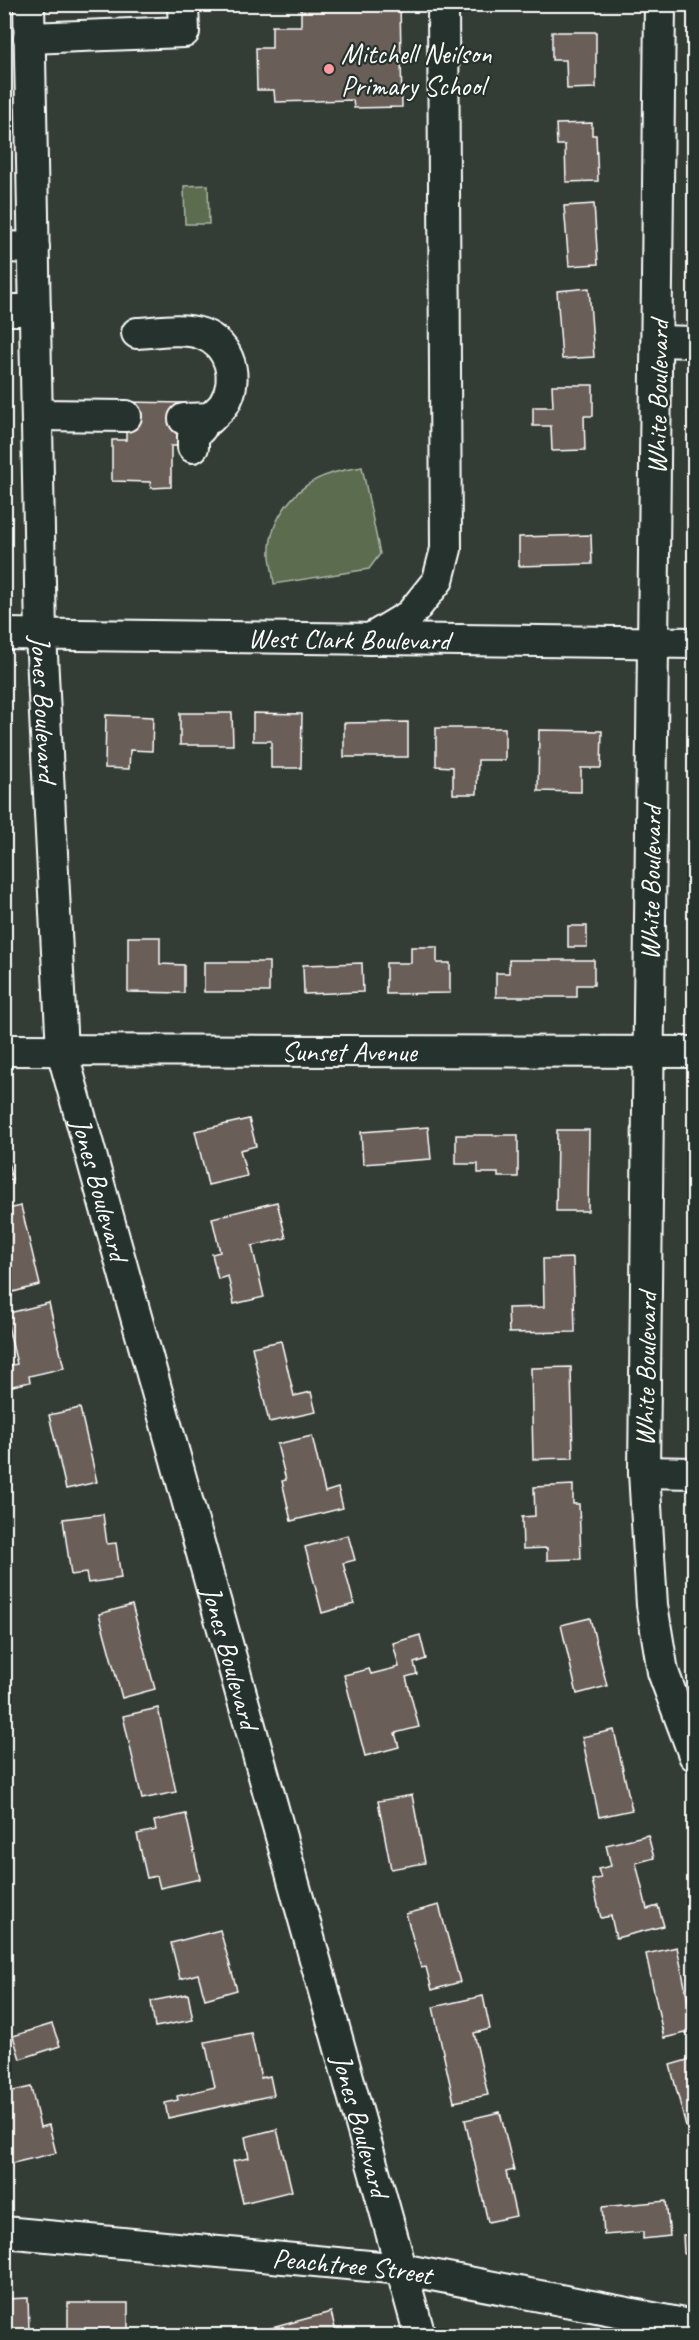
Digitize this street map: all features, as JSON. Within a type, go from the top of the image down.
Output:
[{"type":"street","name":"Jones Boulevard","points":[[29,4],[42,635],[62,1051],[420,2336]]},
{"type":"street","points":[[29,38],[184,32],[183,4]]},
{"type":"street","points":[[370,639],[410,615],[438,580],[446,549],[443,4]]},
{"type":"street","name":"White Boulevard","points":[[660,4],[644,1472],[652,1605],[663,1672],[694,1755]]},
{"type":"street","points":[[4,247],[34,248]]},
{"type":"street","points":[[4,310],[35,310]]},
{"type":"street","points":[[137,333],[189,331],[203,334],[216,342],[226,354],[232,371],[231,387],[224,404],[199,430]]},
{"type":"street","points":[[658,341],[694,342]]},
{"type":"street","points":[[37,422],[126,422]]},
{"type":"street","name":"West Clark Boulevard","points":[[4,634],[694,644]]},
{"type":"street","name":"Sunset Avenue","points":[[4,1050],[694,1052]]},
{"type":"street","points":[[644,1472],[694,1473]]},
{"type":"street","name":"Peachtree Street","points":[[4,2232],[401,2269],[694,2326]]},
{"type":"green space","points":[[208,185],[209,224],[185,224],[184,186]]},
{"type":"green space","points":[[362,467],[380,554],[369,569],[274,584],[270,556],[271,543],[274,529],[286,505],[306,486],[318,479]]},
{"type":"building","name":"Mitchell Neilson Primary School","points":[[301,4],[400,4],[402,107],[354,108],[353,100],[275,102],[274,90],[257,90],[256,48],[272,48],[272,26],[301,26]]},
{"type":"building","points":[[552,32],[596,32],[596,88],[567,89],[566,60],[552,60]]},
{"type":"building","points":[[592,123],[592,135],[596,135],[598,181],[566,182],[565,145],[557,145],[556,124]]},
{"type":"building","points":[[594,204],[598,264],[569,266],[564,206]]},
{"type":"building","points":[[589,288],[594,357],[562,359],[557,291]]},
{"type":"building","points":[[552,385],[593,385],[593,416],[584,416],[585,450],[552,451],[551,426],[533,426],[533,407],[553,407]]},
{"type":"building","points":[[126,402],[184,403],[185,446],[171,446],[171,487],[151,488],[150,482],[112,481],[112,440],[126,440]]},
{"type":"building","points":[[591,535],[592,564],[519,566],[519,537]]},
{"type":"building","points":[[180,713],[232,713],[233,745],[180,745]]},
{"type":"building","points":[[253,713],[302,714],[301,768],[271,768],[271,741],[253,741]]},
{"type":"building","points":[[106,715],[153,717],[152,751],[130,750],[129,769],[105,768]]},
{"type":"building","points":[[408,722],[408,757],[344,757],[344,723]]},
{"type":"building","points":[[436,728],[505,728],[505,760],[478,760],[477,794],[453,794],[453,767],[436,766]]},
{"type":"building","points":[[539,730],[602,731],[601,768],[581,768],[581,792],[538,791]]},
{"type":"building","points":[[568,926],[587,926],[587,947],[568,947]]},
{"type":"building","points":[[128,937],[160,937],[160,964],[184,965],[184,993],[128,992]]},
{"type":"building","points":[[411,947],[437,947],[437,963],[450,963],[450,993],[386,994],[386,963],[411,963]]},
{"type":"building","points":[[509,960],[594,960],[594,985],[577,985],[577,997],[496,997],[496,973],[509,973]]},
{"type":"building","points":[[204,962],[269,962],[269,992],[204,992]]},
{"type":"building","points":[[362,963],[363,992],[304,994],[303,965]]},
{"type":"building","points":[[249,1119],[256,1146],[240,1150],[247,1176],[208,1185],[195,1131]]},
{"type":"building","points":[[428,1127],[431,1159],[363,1164],[361,1132]]},
{"type":"building","points":[[557,1130],[589,1130],[588,1211],[556,1211]]},
{"type":"building","points":[[456,1135],[518,1135],[518,1177],[498,1177],[498,1173],[478,1173],[478,1164],[456,1164]]},
{"type":"building","points":[[4,1145],[12,1179],[4,1181]]},
{"type":"building","points":[[277,1202],[286,1238],[252,1246],[264,1297],[234,1304],[228,1276],[218,1279],[212,1254],[220,1252],[212,1218]]},
{"type":"building","points":[[21,1206],[40,1285],[13,1292],[4,1258],[4,1210]]},
{"type":"building","points":[[573,1258],[575,1332],[509,1333],[508,1308],[544,1307],[543,1259]]},
{"type":"building","points":[[49,1303],[64,1368],[29,1376],[30,1382],[4,1388],[4,1367],[17,1364],[5,1314]]},
{"type":"building","points":[[281,1341],[294,1396],[311,1392],[316,1412],[269,1422],[252,1347]]},
{"type":"building","points":[[571,1367],[573,1458],[533,1459],[531,1368]]},
{"type":"building","points":[[80,1408],[97,1482],[66,1489],[49,1415]]},
{"type":"building","points":[[312,1436],[325,1492],[338,1488],[343,1508],[291,1521],[282,1481],[286,1480],[277,1444]]},
{"type":"building","points":[[573,1485],[573,1504],[579,1504],[581,1559],[547,1560],[547,1548],[523,1549],[522,1517],[535,1516],[534,1487]]},
{"type":"building","points":[[103,1514],[107,1544],[116,1543],[121,1578],[88,1583],[86,1573],[71,1575],[63,1519]]},
{"type":"building","points":[[348,1535],[355,1560],[343,1563],[354,1604],[322,1613],[305,1547]]},
{"type":"building","points":[[132,1605],[155,1689],[122,1698],[99,1614]]},
{"type":"building","points":[[590,1618],[607,1686],[577,1694],[561,1625]]},
{"type":"building","points":[[420,1635],[426,1659],[414,1663],[417,1674],[406,1677],[419,1727],[395,1733],[399,1747],[365,1756],[344,1675],[369,1669],[371,1674],[399,1667],[393,1643]]},
{"type":"building","points":[[158,1708],[176,1792],[142,1799],[123,1716]]},
{"type":"building","points":[[614,1730],[632,1810],[599,1817],[582,1737]]},
{"type":"building","points":[[412,1795],[425,1863],[391,1869],[378,1801]]},
{"type":"building","points":[[186,1814],[200,1879],[160,1888],[157,1876],[147,1878],[137,1834],[156,1830],[154,1821]]},
{"type":"building","points":[[648,1835],[654,1858],[636,1863],[647,1909],[658,1906],[664,1926],[616,1938],[611,1916],[601,1918],[592,1880],[601,1878],[598,1869],[611,1866],[606,1845]]},
{"type":"building","points":[[439,1905],[460,1982],[432,1990],[426,1967],[421,1968],[406,1914]]},
{"type":"building","points":[[220,1930],[237,1990],[205,1999],[198,1974],[180,1979],[171,1943]]},
{"type":"building","points":[[677,1947],[694,2031],[664,2038],[646,1954]]},
{"type":"building","points":[[188,1994],[193,2020],[155,2027],[151,2001]]},
{"type":"building","points":[[483,1996],[490,2029],[474,2033],[488,2095],[454,2102],[433,2007]]},
{"type":"building","points":[[52,2024],[60,2046],[20,2059],[13,2036]]},
{"type":"building","points":[[251,2033],[261,2078],[270,2076],[274,2095],[168,2118],[165,2103],[178,2100],[177,2096],[215,2087],[205,2042]]},
{"type":"building","points":[[694,2058],[694,2124],[686,2126],[670,2065]]},
{"type":"building","points":[[31,2087],[40,2127],[49,2125],[56,2153],[4,2165],[4,2093]]},
{"type":"building","points":[[500,2112],[514,2170],[506,2172],[516,2216],[488,2222],[465,2120]]},
{"type":"building","points":[[277,2129],[292,2191],[243,2203],[233,2161],[249,2158],[245,2137]]},
{"type":"building","points":[[666,2201],[670,2236],[643,2239],[643,2232],[604,2235],[602,2207]]},
{"type":"building","points":[[683,2235],[694,2235],[694,2253],[684,2254]]},
{"type":"building","points":[[28,2298],[29,2331],[4,2331],[4,2299]]},
{"type":"building","points":[[68,2303],[128,2303],[128,2336],[101,2336],[101,2332],[68,2332]]},
{"type":"building","points":[[331,2312],[337,2336],[258,2336],[257,2332]]},
{"type":"place","name":"Mitchell Neilson Primary School","points":[[329,69]]}]
